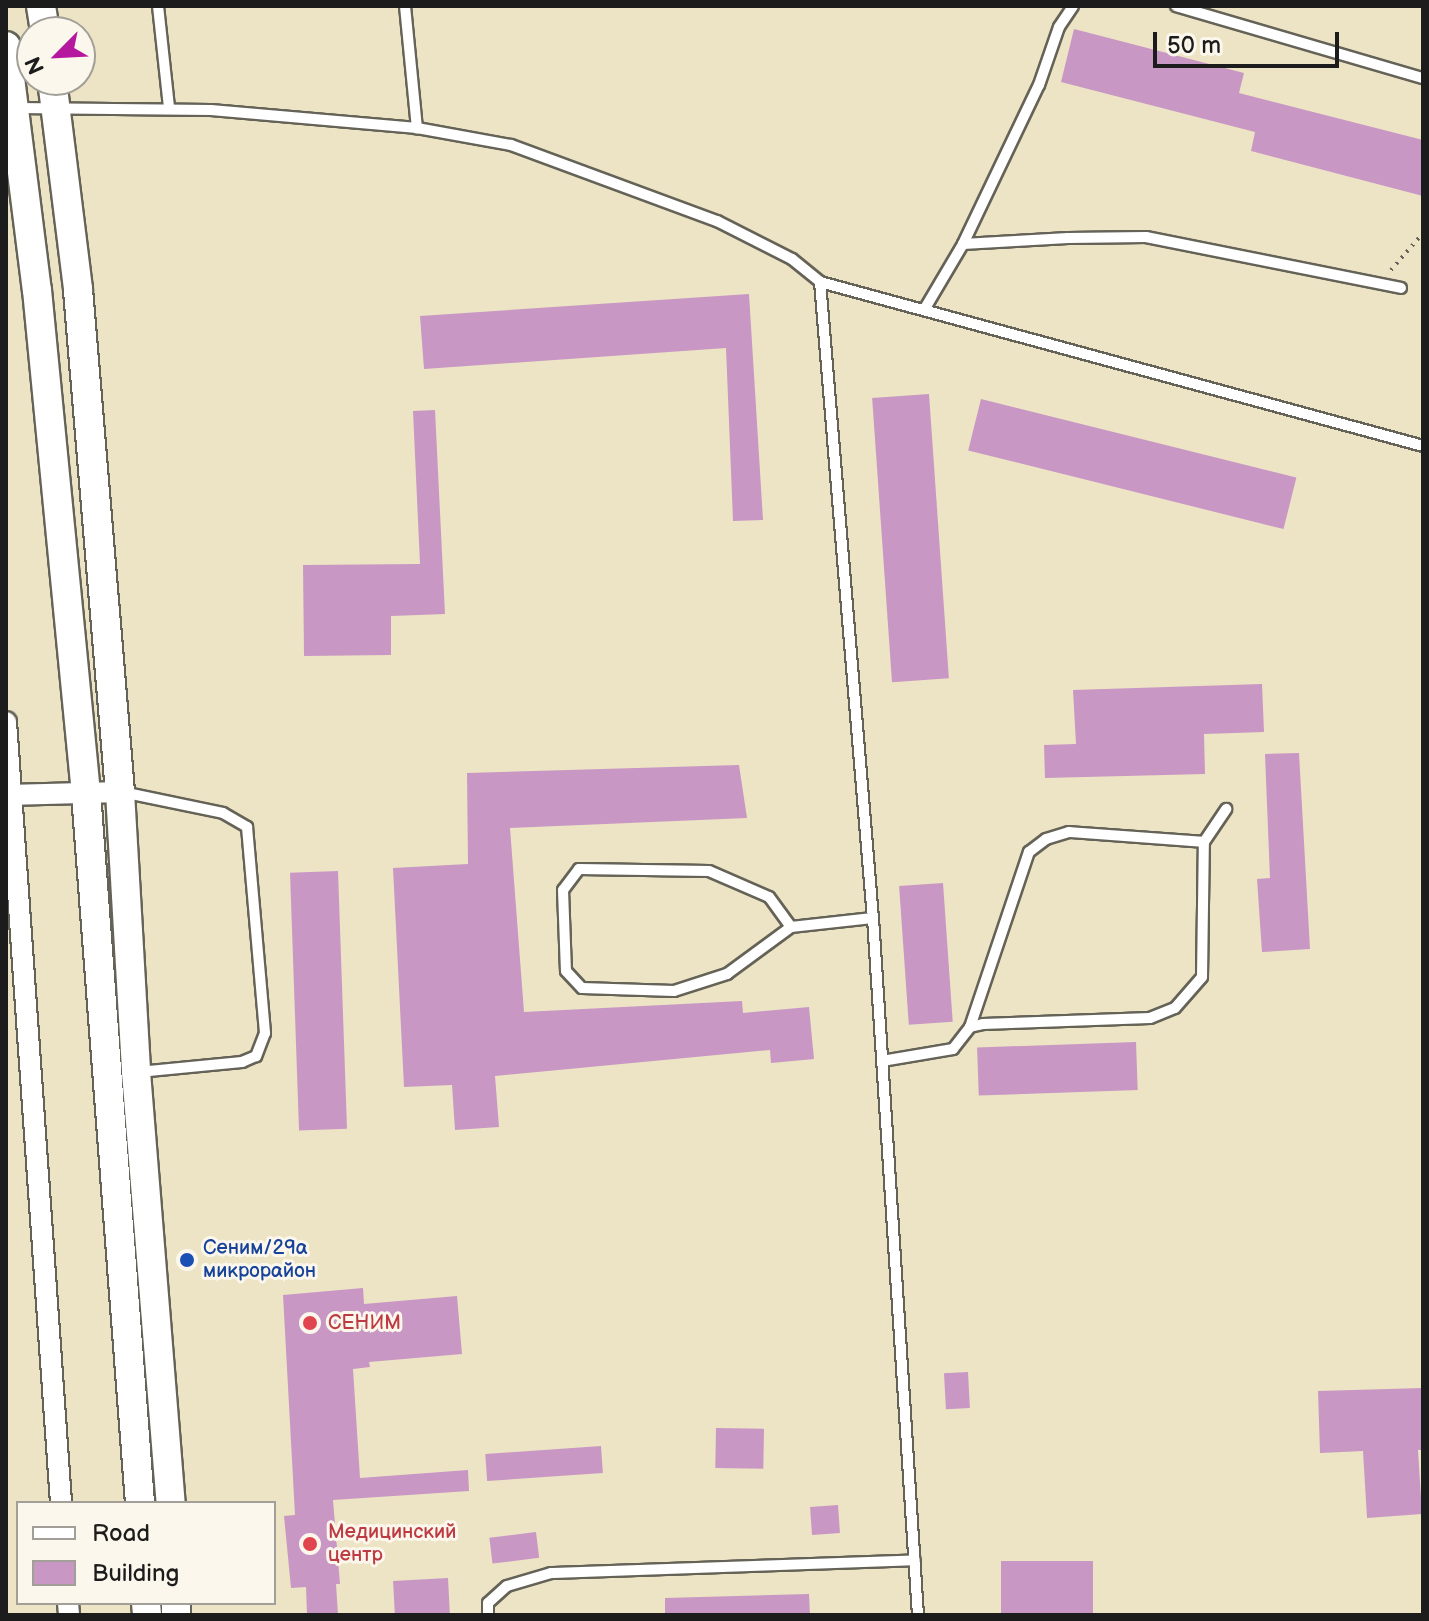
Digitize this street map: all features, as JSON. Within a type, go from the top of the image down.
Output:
[{"type":"main road","points":[[6,46],[37,290],[86,793],[140,1501]]},
{"type":"main road","points":[[54,96],[78,290],[120,792],[136,1072],[171,1501]]},
{"type":"main road","points":[[136,1434],[167,1435]]},
{"type":"street","points":[[6,722],[61,1501]]},
{"type":"street","points":[[10,795],[120,792]]},
{"type":"lane","points":[[158,6],[169,107]]},
{"type":"lane","points":[[405,6],[417,128]]},
{"type":"lane","points":[[924,310],[963,244],[1039,85],[1059,27],[1073,6]]},
{"type":"lane","points":[[1176,6],[1423,78]]},
{"type":"lane","points":[[14,108],[44,96]]},
{"type":"lane","points":[[85,96],[169,107],[417,128],[511,145],[717,221],[792,259],[820,282],[1423,446]]},
{"type":"lane","points":[[963,244],[1146,237],[1401,288]]},
{"type":"lane","points":[[820,282],[873,918],[918,1615]]},
{"type":"lane","points":[[120,792],[223,813],[247,827],[265,1033],[256,1056],[242,1062],[136,1072]]},
{"type":"lane","points":[[970,1027],[1150,1018],[1175,1008],[1202,977],[1204,842],[1226,809]]},
{"type":"lane","points":[[882,1061],[953,1049],[970,1027],[1029,852],[1046,839],[1069,832],[1204,842]]},
{"type":"lane","points":[[791,927],[769,897],[709,871],[579,869],[563,890],[566,971],[582,988],[674,991],[727,974],[791,927],[873,918]]},
{"type":"lane","points":[[488,1615],[488,1603],[507,1586],[551,1573],[915,1560]]},
{"type":"path","points":[[1378,283],[1423,233]]},
{"type":"building","points":[[1074,29],[1244,73],[1239,93],[1423,140],[1423,196],[1251,151],[1255,132],[1061,82]]},
{"type":"building","points":[[749,294],[763,520],[733,521],[726,348],[424,369],[420,316]]},
{"type":"building","points":[[929,394],[949,678],[892,682],[872,398]]},
{"type":"building","points":[[981,399],[1296,478],[1284,529],[968,450]]},
{"type":"building","points":[[435,410],[445,614],[391,616],[391,655],[304,656],[303,565],[420,564],[413,411]]},
{"type":"building","points":[[1262,684],[1264,732],[1204,734],[1205,774],[1045,778],[1044,745],[1076,744],[1073,690]]},
{"type":"building","points":[[1299,753],[1310,949],[1262,952],[1257,879],[1270,878],[1265,754]]},
{"type":"building","points":[[739,765],[747,818],[510,828],[524,1012],[742,1001],[743,1013],[809,1007],[814,1059],[771,1063],[770,1050],[495,1076],[499,1127],[455,1130],[452,1085],[404,1087],[393,868],[468,864],[467,773]]},
{"type":"building","points":[[338,871],[347,1129],[299,1131],[290,873]]},
{"type":"building","points":[[943,883],[953,1022],[909,1025],[899,886]]},
{"type":"building","points":[[1136,1042],[1138,1090],[979,1096],[977,1048]]},
{"type":"building","points":[[363,1288],[364,1304],[457,1296],[462,1354],[369,1362],[370,1367],[353,1369],[360,1478],[468,1470],[469,1491],[333,1500],[340,1584],[336,1584],[338,1615],[307,1615],[306,1587],[291,1588],[284,1516],[295,1515],[283,1295]]},
{"type":"building","points":[[968,1372],[970,1408],[946,1409],[944,1373]]},
{"type":"building","points":[[1423,1388],[1423,1450],[1418,1450],[1422,1514],[1367,1518],[1363,1451],[1320,1453],[1318,1391]]},
{"type":"building","points":[[716,1428],[764,1429],[763,1469],[715,1468]]},
{"type":"building","points":[[601,1446],[603,1473],[487,1481],[485,1454]]},
{"type":"building","points":[[838,1505],[840,1533],[812,1535],[810,1507]]},
{"type":"building","points":[[536,1532],[539,1558],[493,1564],[489,1538]]},
{"type":"building","points":[[1001,1561],[1093,1561],[1093,1615],[1001,1615]]},
{"type":"building","points":[[448,1578],[450,1615],[395,1615],[393,1581]]},
{"type":"building","points":[[809,1594],[810,1615],[665,1615],[665,1598]]},
{"type":"place","name":"Сеним/29а микрорайон","points":[[187,1260]]},
{"type":"place","name":"СЕНИМ","points":[[310,1323]]},
{"type":"place","name":"Медицинский центр","points":[[310,1544]]}]
